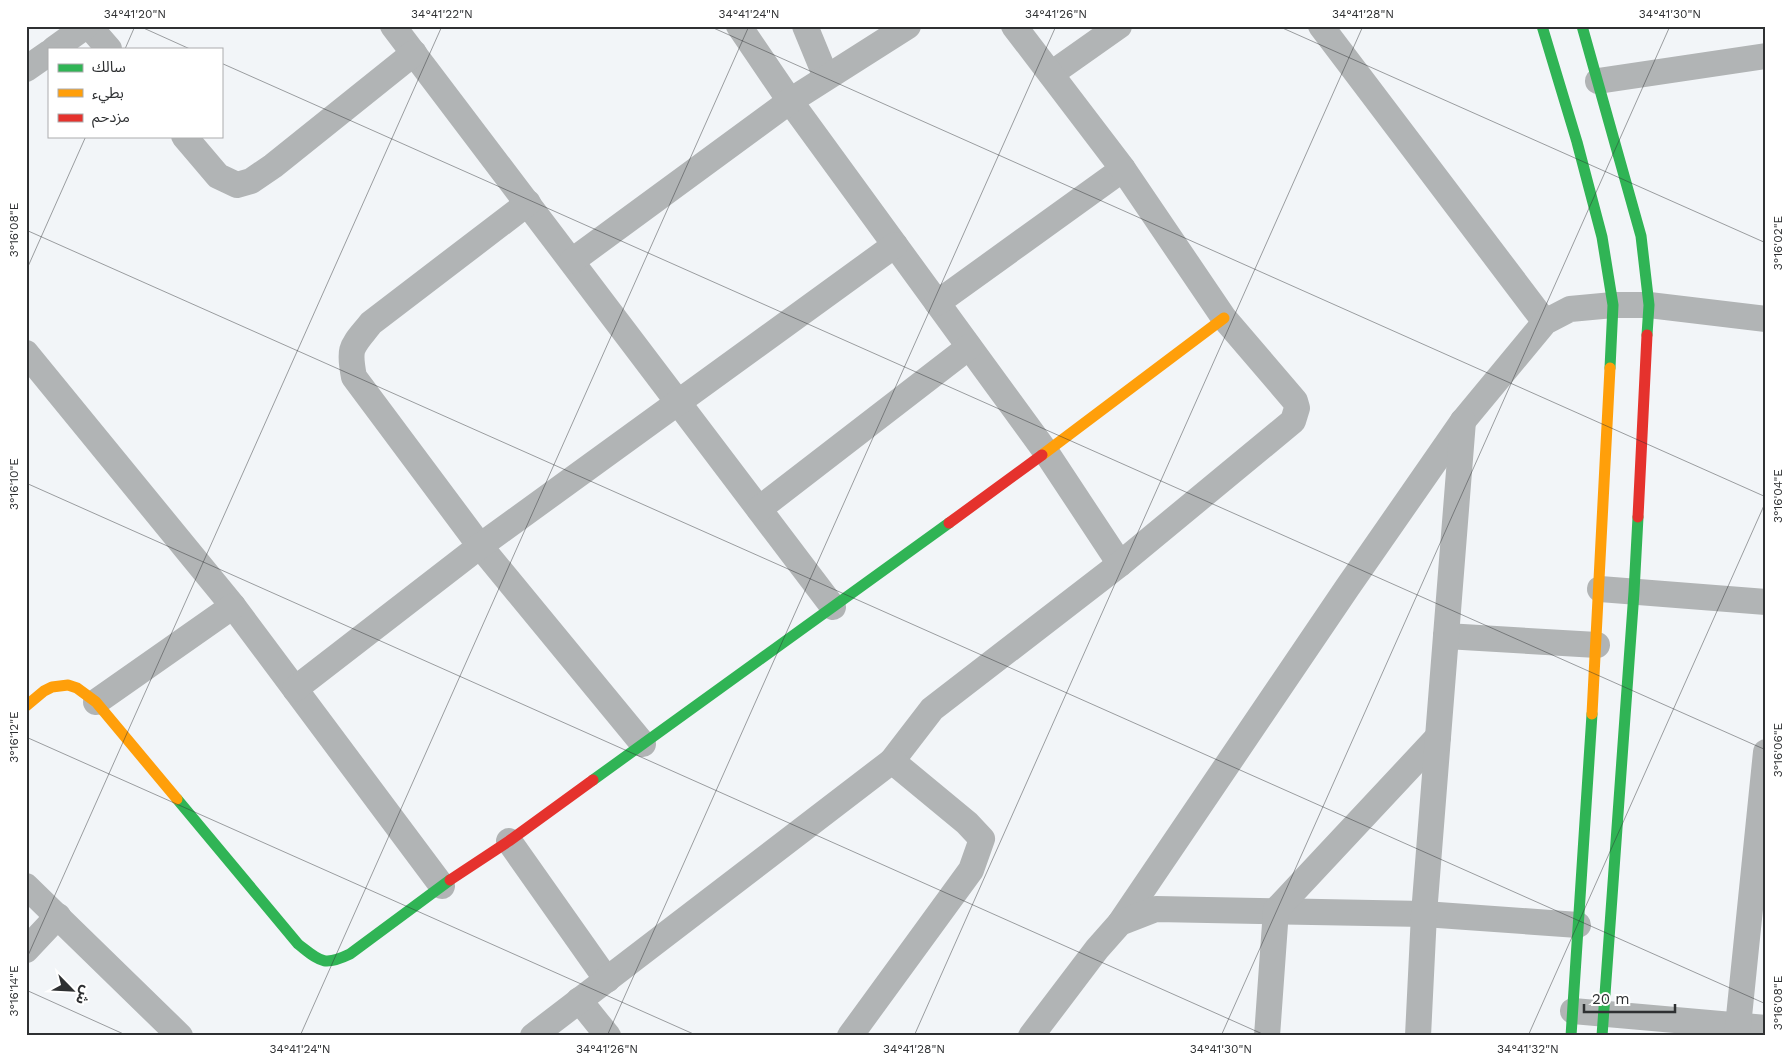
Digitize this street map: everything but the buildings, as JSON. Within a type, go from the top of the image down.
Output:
[{"type":"street","points":[[55,48],[87,26],[108,48]]},
{"type":"street","points":[[394,26],[833,607]]},
{"type":"street","points":[[739,26],[790,101],[1046,452],[1120,564]]},
{"type":"street","points":[[805,26],[826,77]]},
{"type":"street","points":[[572,261],[790,101],[908,26]]},
{"type":"street","points":[[533,1036],[892,761],[932,708],[1120,564],[1293,421],[1296,415],[1295,400],[1224,318],[1123,169],[1014,26]]},
{"type":"street","points":[[1051,74],[1119,26]]},
{"type":"street","points":[[1321,26],[1545,322]]},
{"type":"street","points":[[1542,26],[1577,142],[1602,237],[1613,305],[1597,644],[1572,1023],[1738,1031],[1766,1028]]},
{"type":"street","points":[[1582,26],[1641,236],[1649,305],[1634,592],[1603,1025]]},
{"type":"street","points":[[186,138],[218,176],[237,185],[251,181],[273,166],[414,53]]},
{"type":"street","points":[[1598,81],[1766,56]]},
{"type":"street","points":[[937,303],[1123,169]]},
{"type":"street","points":[[528,203],[371,323],[354,344],[350,356],[354,377],[480,546],[642,744]]},
{"type":"street","points":[[295,689],[480,546],[895,245]]},
{"type":"street","points":[[1031,1036],[1097,949],[1120,923],[1463,420],[1545,322],[1570,308],[1613,305],[1649,305],[1766,319]]},
{"type":"street","points":[[26,706],[43,691],[60,685],[73,685],[84,691],[96,702],[298,944],[317,959],[333,962],[350,954],[442,886],[509,841],[833,607],[1046,452],[1224,318]]},
{"type":"street","points":[[759,509],[969,347]]},
{"type":"street","points":[[26,353],[233,606],[442,886]]},
{"type":"street","points":[[1418,1036],[1424,914],[1463,420]]},
{"type":"street","points":[[1600,589],[1766,602]]},
{"type":"street","points":[[96,702],[233,606]]},
{"type":"street","points":[[1446,636],[1597,644]]},
{"type":"street","points":[[1267,1036],[1276,910],[1438,737]]},
{"type":"street","points":[[1738,1031],[1766,752]]},
{"type":"street","points":[[850,1036],[971,870],[982,839],[967,823],[892,761]]},
{"type":"street","points":[[509,841],[607,980]]},
{"type":"street","points":[[26,886],[180,1036]]},
{"type":"street","points":[[1120,923],[1156,909],[1424,914],[1578,925]]},
{"type":"street","points":[[26,950],[58,916]]},
{"type":"street","points":[[579,1000],[608,1036]]},
{"type":"traffic: fast","points":[[1542,26],[1577,142],[1602,237],[1613,305],[1610,368]]},
{"type":"traffic: fast","points":[[1582,26],[1641,236],[1649,305],[1647,335]]},
{"type":"traffic: fast","points":[[1602,1036],[1638,517]]},
{"type":"traffic: fast","points":[[593,780],[949,523]]},
{"type":"traffic: fast","points":[[1571,1036],[1592,714]]},
{"type":"traffic: fast","points":[[177,799],[298,944],[322,960],[334,960],[350,954],[450,880]]},
{"type":"traffic: slow","points":[[1042,455],[1224,318]]},
{"type":"traffic: slow","points":[[1592,714],[1610,368]]},
{"type":"traffic: slow","points":[[26,706],[52,687],[68,685],[77,688],[96,702],[177,799]]},
{"type":"traffic: jam","points":[[1638,517],[1647,335]]},
{"type":"traffic: jam","points":[[949,523],[1042,455]]},
{"type":"traffic: jam","points":[[450,880],[509,841],[593,780]]}]
